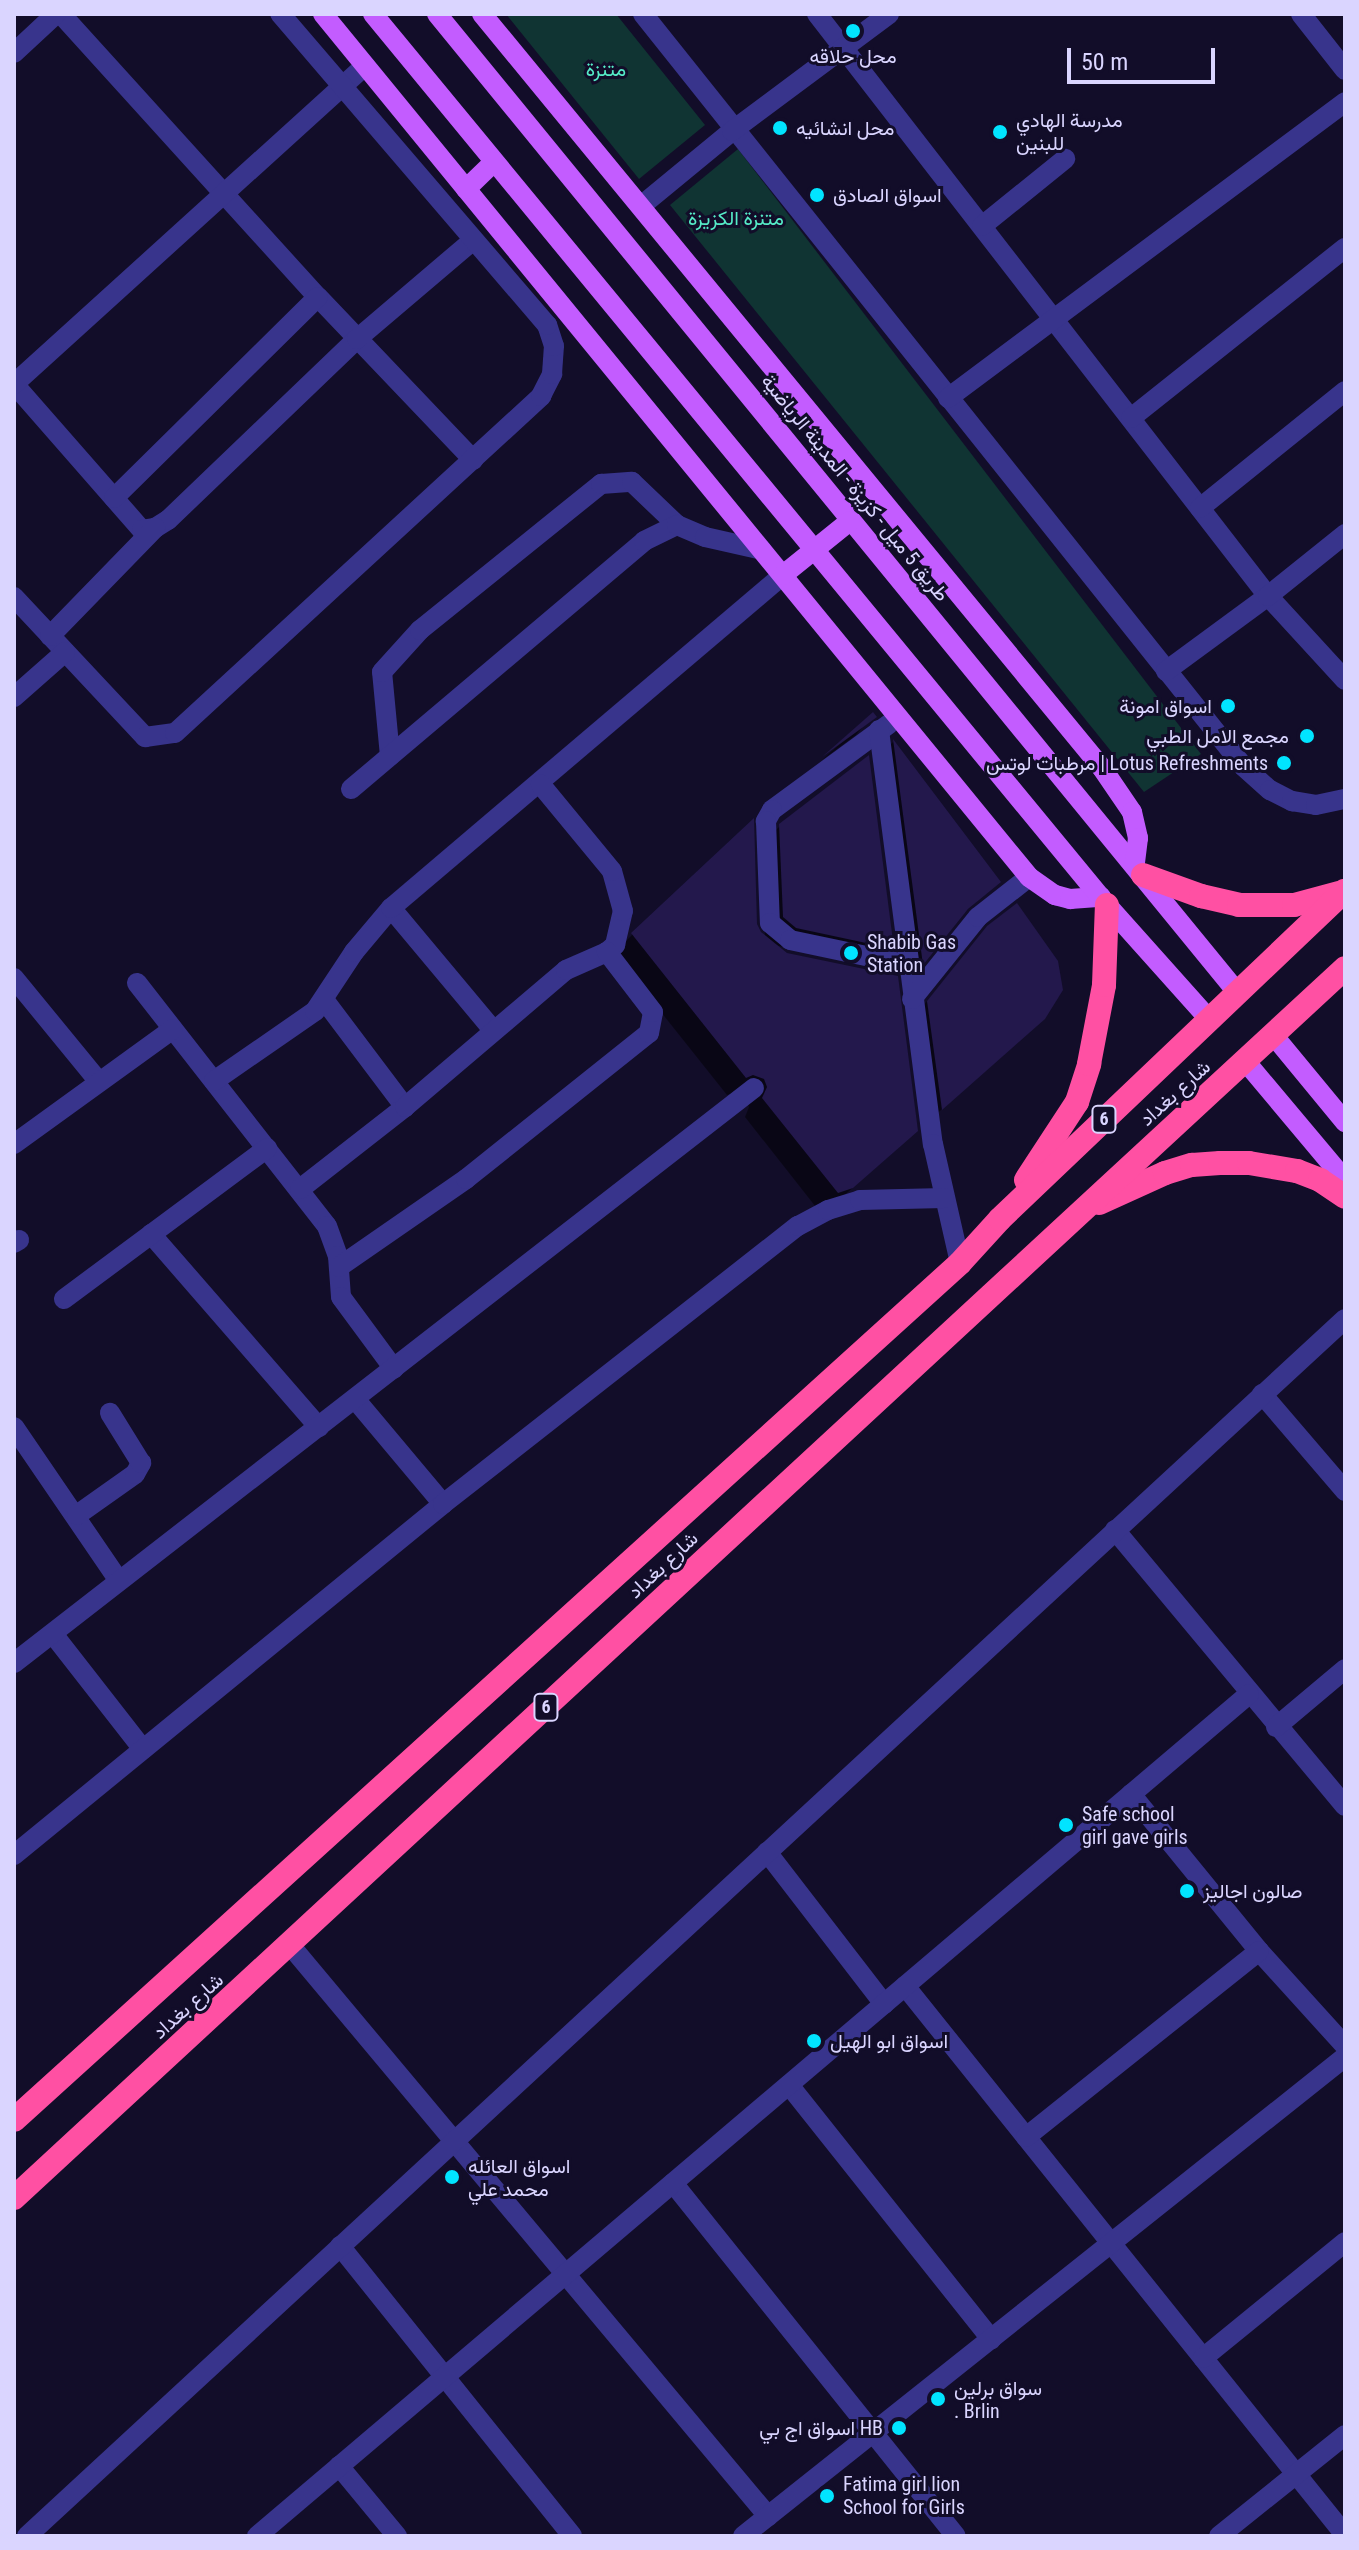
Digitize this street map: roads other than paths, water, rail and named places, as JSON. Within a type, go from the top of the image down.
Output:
[{"type":"highway","points":[[1139,870],[1201,896],[1239,905],[1294,905],[1345,891]]},
{"type":"highway","name":"شارع بغداد","points":[[14,2120],[960,1263],[1000,1219],[1208,1018],[1345,891]]},
{"type":"highway","points":[[1000,1219],[1077,1102],[1089,1064],[1104,985],[1104,901]]},
{"type":"highway","name":"شارع بغداد","points":[[14,2198],[1075,1213],[1246,1062],[1345,968]]},
{"type":"highway","points":[[1075,1213],[1165,1173],[1192,1165],[1220,1163],[1249,1163],[1297,1171],[1320,1180],[1345,1197]]},
{"type":"main road","points":[[323,14],[1029,877],[1055,895],[1104,901]]},
{"type":"main road","points":[[373,14],[1104,901],[1208,1018]]},
{"type":"main road","name":"طريق 5 ميل - كزيزة - المدينة الرياضية","points":[[437,14],[1237,992]]},
{"type":"main road","points":[[482,14],[1102,768],[1132,812],[1138,838],[1139,870]]},
{"type":"main road","points":[[532,131],[560,110]]},
{"type":"main road","points":[[466,189],[494,162]]},
{"type":"main road","points":[[783,575],[850,521]]},
{"type":"main road","points":[[1274,1036],[1345,1122]]},
{"type":"main road","points":[[1246,1062],[1345,1180]]},
{"type":"street","points":[[14,53],[58,14],[223,195],[473,460]]},
{"type":"street","points":[[14,597],[145,737],[175,733],[541,396],[552,374],[554,346],[547,325],[471,242],[280,14]]},
{"type":"street","points":[[643,14],[732,131],[1253,778],[1292,801],[1316,805],[1345,799]]},
{"type":"street","points":[[817,14],[1268,596],[1345,680]]},
{"type":"street","points":[[641,206],[732,131],[889,14]]},
{"type":"street","points":[[1301,14],[1345,70]]},
{"type":"street","points":[[155,528],[142,530],[14,384],[365,66]]},
{"type":"street","points":[[948,398],[1345,102]]},
{"type":"street","points":[[982,226],[1065,159]]},
{"type":"street","points":[[50,636],[155,528],[168,520],[357,339],[471,242]]},
{"type":"street","points":[[1131,418],[1345,248]]},
{"type":"street","points":[[114,498],[318,297]]},
{"type":"street","points":[[1200,508],[1345,391]]},
{"type":"street","points":[[390,756],[382,672],[420,630],[601,484],[632,482],[677,525],[705,537],[762,550]]},
{"type":"street","points":[[351,789],[644,541],[677,525]]},
{"type":"street","points":[[1166,671],[1268,596],[1345,534]]},
{"type":"street","points":[[214,1081],[325,1001],[354,952],[391,908],[541,785],[783,575]]},
{"type":"street","points":[[14,697],[65,652]]},
{"type":"street","points":[[900,717],[772,810],[766,821],[770,923],[790,940],[909,965]]},
{"type":"street","points":[[879,730],[933,1144],[960,1263]]},
{"type":"street","points":[[300,1189],[405,1107],[566,970],[607,952],[615,945],[622,923],[618,885],[605,858],[541,785]]},
{"type":"street","points":[[912,999],[978,917],[1029,877]]},
{"type":"street","points":[[391,908],[494,1031]]},
{"type":"street","points":[[339,1267],[476,1171],[649,1033],[654,1023],[653,1012],[607,952]]},
{"type":"street","points":[[14,978],[99,1082]]},
{"type":"street","points":[[137,983],[300,1189],[332,1235],[339,1267],[339,1288],[346,1306],[394,1369]]},
{"type":"street","points":[[325,1001],[405,1107]]},
{"type":"street","points":[[14,1144],[173,1029]]},
{"type":"street","points":[[17,1656],[53,1634],[754,1088]]},
{"type":"street","points":[[64,1299],[267,1148]]},
{"type":"street","points":[[14,1855],[443,1504],[805,1222],[860,1200],[944,1198]]},
{"type":"street","points":[[151,1234],[319,1427]]},
{"type":"street","points":[[27,2536],[1345,1319]]},
{"type":"street","points":[[1262,1394],[1345,1491]]},
{"type":"street","points":[[355,1399],[443,1504]]},
{"type":"street","points":[[77,1515],[135,1474],[141,1463],[110,1413]]},
{"type":"street","points":[[14,1427],[77,1515],[119,1581]]},
{"type":"street","points":[[1115,1530],[1276,1727],[1345,1806]]},
{"type":"street","points":[[53,1634],[143,1749]]},
{"type":"street","points":[[1276,1727],[1345,1669]]},
{"type":"street","points":[[257,2536],[1249,1694]]},
{"type":"street","points":[[1131,1794],[1259,1951],[1345,2046]]},
{"type":"street","points":[[767,1852],[884,2004]]},
{"type":"street","points":[[290,1945],[768,2516]]},
{"type":"street","points":[[1026,2137],[1259,1951]]},
{"type":"street","points":[[905,1986],[1345,2535]]},
{"type":"street","points":[[743,2536],[1345,2057]]},
{"type":"street","points":[[789,2085],[991,2339]]},
{"type":"street","points":[[673,2183],[956,2536]]},
{"type":"street","points":[[1203,2358],[1345,2242]]},
{"type":"street","points":[[340,2246],[572,2536]]},
{"type":"street","points":[[1219,2536],[1345,2435]]},
{"type":"street","points":[[339,2466],[397,2536]]},
{"type":"place","name":"محل حلاقه","points":[[853,31]]},
{"type":"place","name":"محل انشائيه","points":[[780,128]]},
{"type":"place","name":"مدرسة الهادي للبنين","points":[[1000,132]]},
{"type":"place","name":"اسواق الصادق","points":[[817,195]]},
{"type":"place","name":"اسواق امونة","points":[[1228,706]]},
{"type":"place","name":"مجمع الامل الطبي","points":[[1307,736]]},
{"type":"place","name":"مرطبات لوتس | Lotus Refreshments","points":[[1284,763]]},
{"type":"place","name":"Shabib Gas Station","points":[[851,953]]},
{"type":"place","name":"Safe school girl gave girls","points":[[1066,1825]]},
{"type":"place","name":"صالون اجاليز","points":[[1187,1891]]},
{"type":"place","name":"اسواق ابو الهيل","points":[[814,2041]]},
{"type":"place","name":"اسواق العائله محمد علي","points":[[452,2177]]},
{"type":"place","name":"سواق برلين . Brlin","points":[[938,2399]]},
{"type":"place","name":"اسواق اج بي HB","points":[[899,2428]]},
{"type":"place","name":"Fatima girl lion School for Girls","points":[[827,2496]]},
{"type":"park label","name":"متنزة","points":[[606,69]]},
{"type":"park label","name":"متنزة الكزيزة","points":[[736,218]]}]
